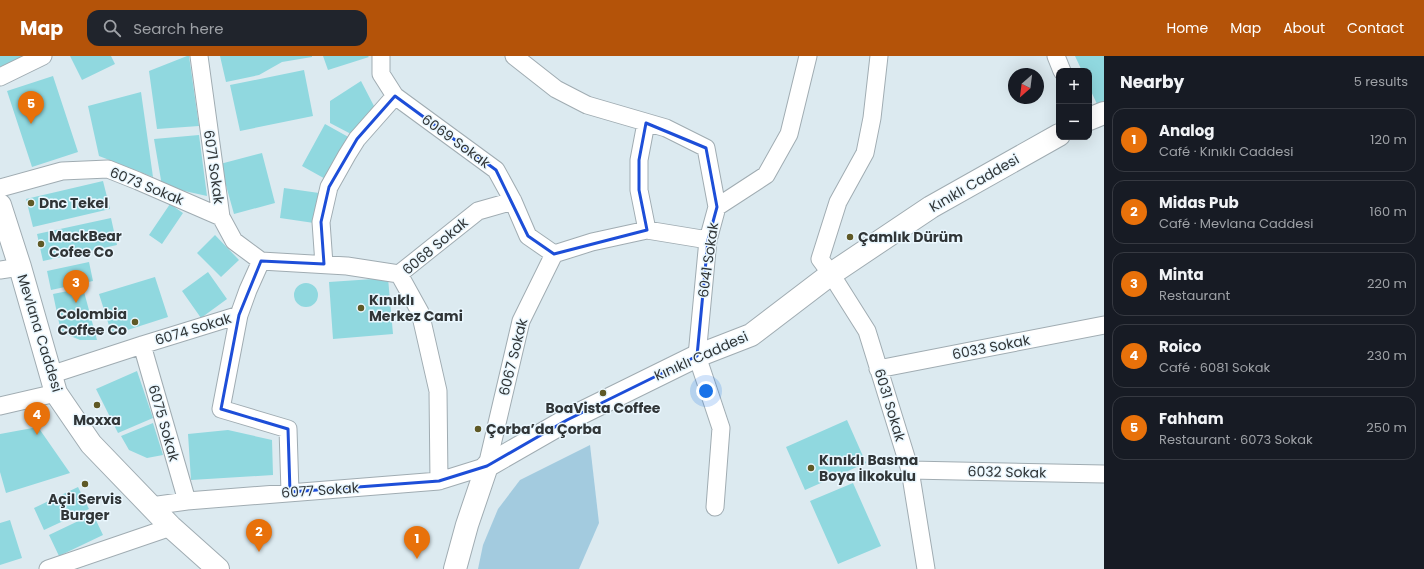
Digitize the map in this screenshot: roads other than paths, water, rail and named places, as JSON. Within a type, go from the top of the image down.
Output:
[{"type":"street","points":[[0,77],[43,56]]},
{"type":"street","name":"6071 Sokak","points":[[199,56],[221,217],[234,241],[262,261]]},
{"type":"street","name":"6069 Sokak","points":[[382,56],[381,74],[395,96],[496,170],[513,201],[528,236],[554,254]]},
{"type":"street","points":[[514,56],[556,89],[587,105],[666,128],[706,148],[717,207]]},
{"type":"street","name":"6041 Sokak","points":[[697,356],[708,240],[717,207],[766,175],[789,134],[808,56]]},
{"type":"street","name":"6031 Sokak","points":[[879,56],[872,118],[865,153],[838,202],[820,259],[832,274],[867,331],[910,470],[926,569]]},
{"type":"street","points":[[1056,56],[1061,68]]},
{"type":"street","points":[[324,264],[321,222],[329,187],[357,139],[395,96]]},
{"type":"street","points":[[1092,118],[1104,113]]},
{"type":"street","points":[[646,123],[639,160],[639,190],[646,230]]},
{"type":"street","name":"Kınıklı Caddesi","points":[[487,466],[567,420],[697,356],[751,335],[832,274],[931,207],[1056,137]]},
{"type":"street","name":"6073 Sokak","points":[[0,188],[62,171],[108,169],[221,217]]},
{"type":"street","name":"6068 Sokak","points":[[439,481],[438,391],[420,312],[398,274],[478,210],[513,201]]},
{"type":"street","name":"Mevlana Caddesi","points":[[0,205],[10,269],[53,384],[91,444],[171,527],[218,569]]},
{"type":"street","points":[[554,254],[592,242],[646,230],[708,240]]},
{"type":"street","name":"6067 Sokak","points":[[487,466],[521,321],[554,254]]},
{"type":"street","points":[[262,261],[348,266],[398,274]]},
{"type":"street","name":"6074 Sokak","points":[[0,406],[142,345],[239,315],[248,290],[262,261]]},
{"type":"street","points":[[239,315],[221,409],[288,429],[290,492]]},
{"type":"street","name":"6033 Sokak","points":[[878,369],[1104,325]]},
{"type":"street","name":"6075 Sokak","points":[[142,345],[187,501]]},
{"type":"street","points":[[697,356],[721,428],[715,506]]},
{"type":"street","points":[[455,569],[467,525],[487,466]]},
{"type":"street","name":"6077 Sokak","points":[[151,506],[187,501],[290,492],[439,481],[487,466]]},
{"type":"street","name":"6032 Sokak","points":[[910,470],[1104,474]]},
{"type":"street","points":[[48,569],[171,527]]},
{"type":"street","points":[[99,569],[100,552]]},
{"type":"place","name":"Fahham","points":[[31,124]]},
{"type":"place","name":"Dnc Tekel","points":[[31,203]]},
{"type":"place","name":"Çamlık Dürüm","points":[[850,237]]},
{"type":"place","name":"MackBear Cofee Co","points":[[41,244]]},
{"type":"place","name":"Minta","points":[[76,303]]},
{"type":"place","name":"Kınıklı Merkez Cami","points":[[361,308]]},
{"type":"place","name":"Colombia Coffee Co","points":[[135,322]]},
{"type":"place","name":"BoaVista Coffee","points":[[603,393]]},
{"type":"place","name":"Moxxa","points":[[97,405]]},
{"type":"place","name":"Çorba’da Çorba","points":[[478,429]]},
{"type":"place","name":"Roico","points":[[37,435]]},
{"type":"place","name":"Kınıklı Basma Boya İlkokulu","points":[[811,468]]},
{"type":"place","name":"Açil Servis Burger","points":[[85,484]]},
{"type":"place","name":"Midas Pub","points":[[259,552]]},
{"type":"place","name":"Analog","points":[[417,559]]}]
